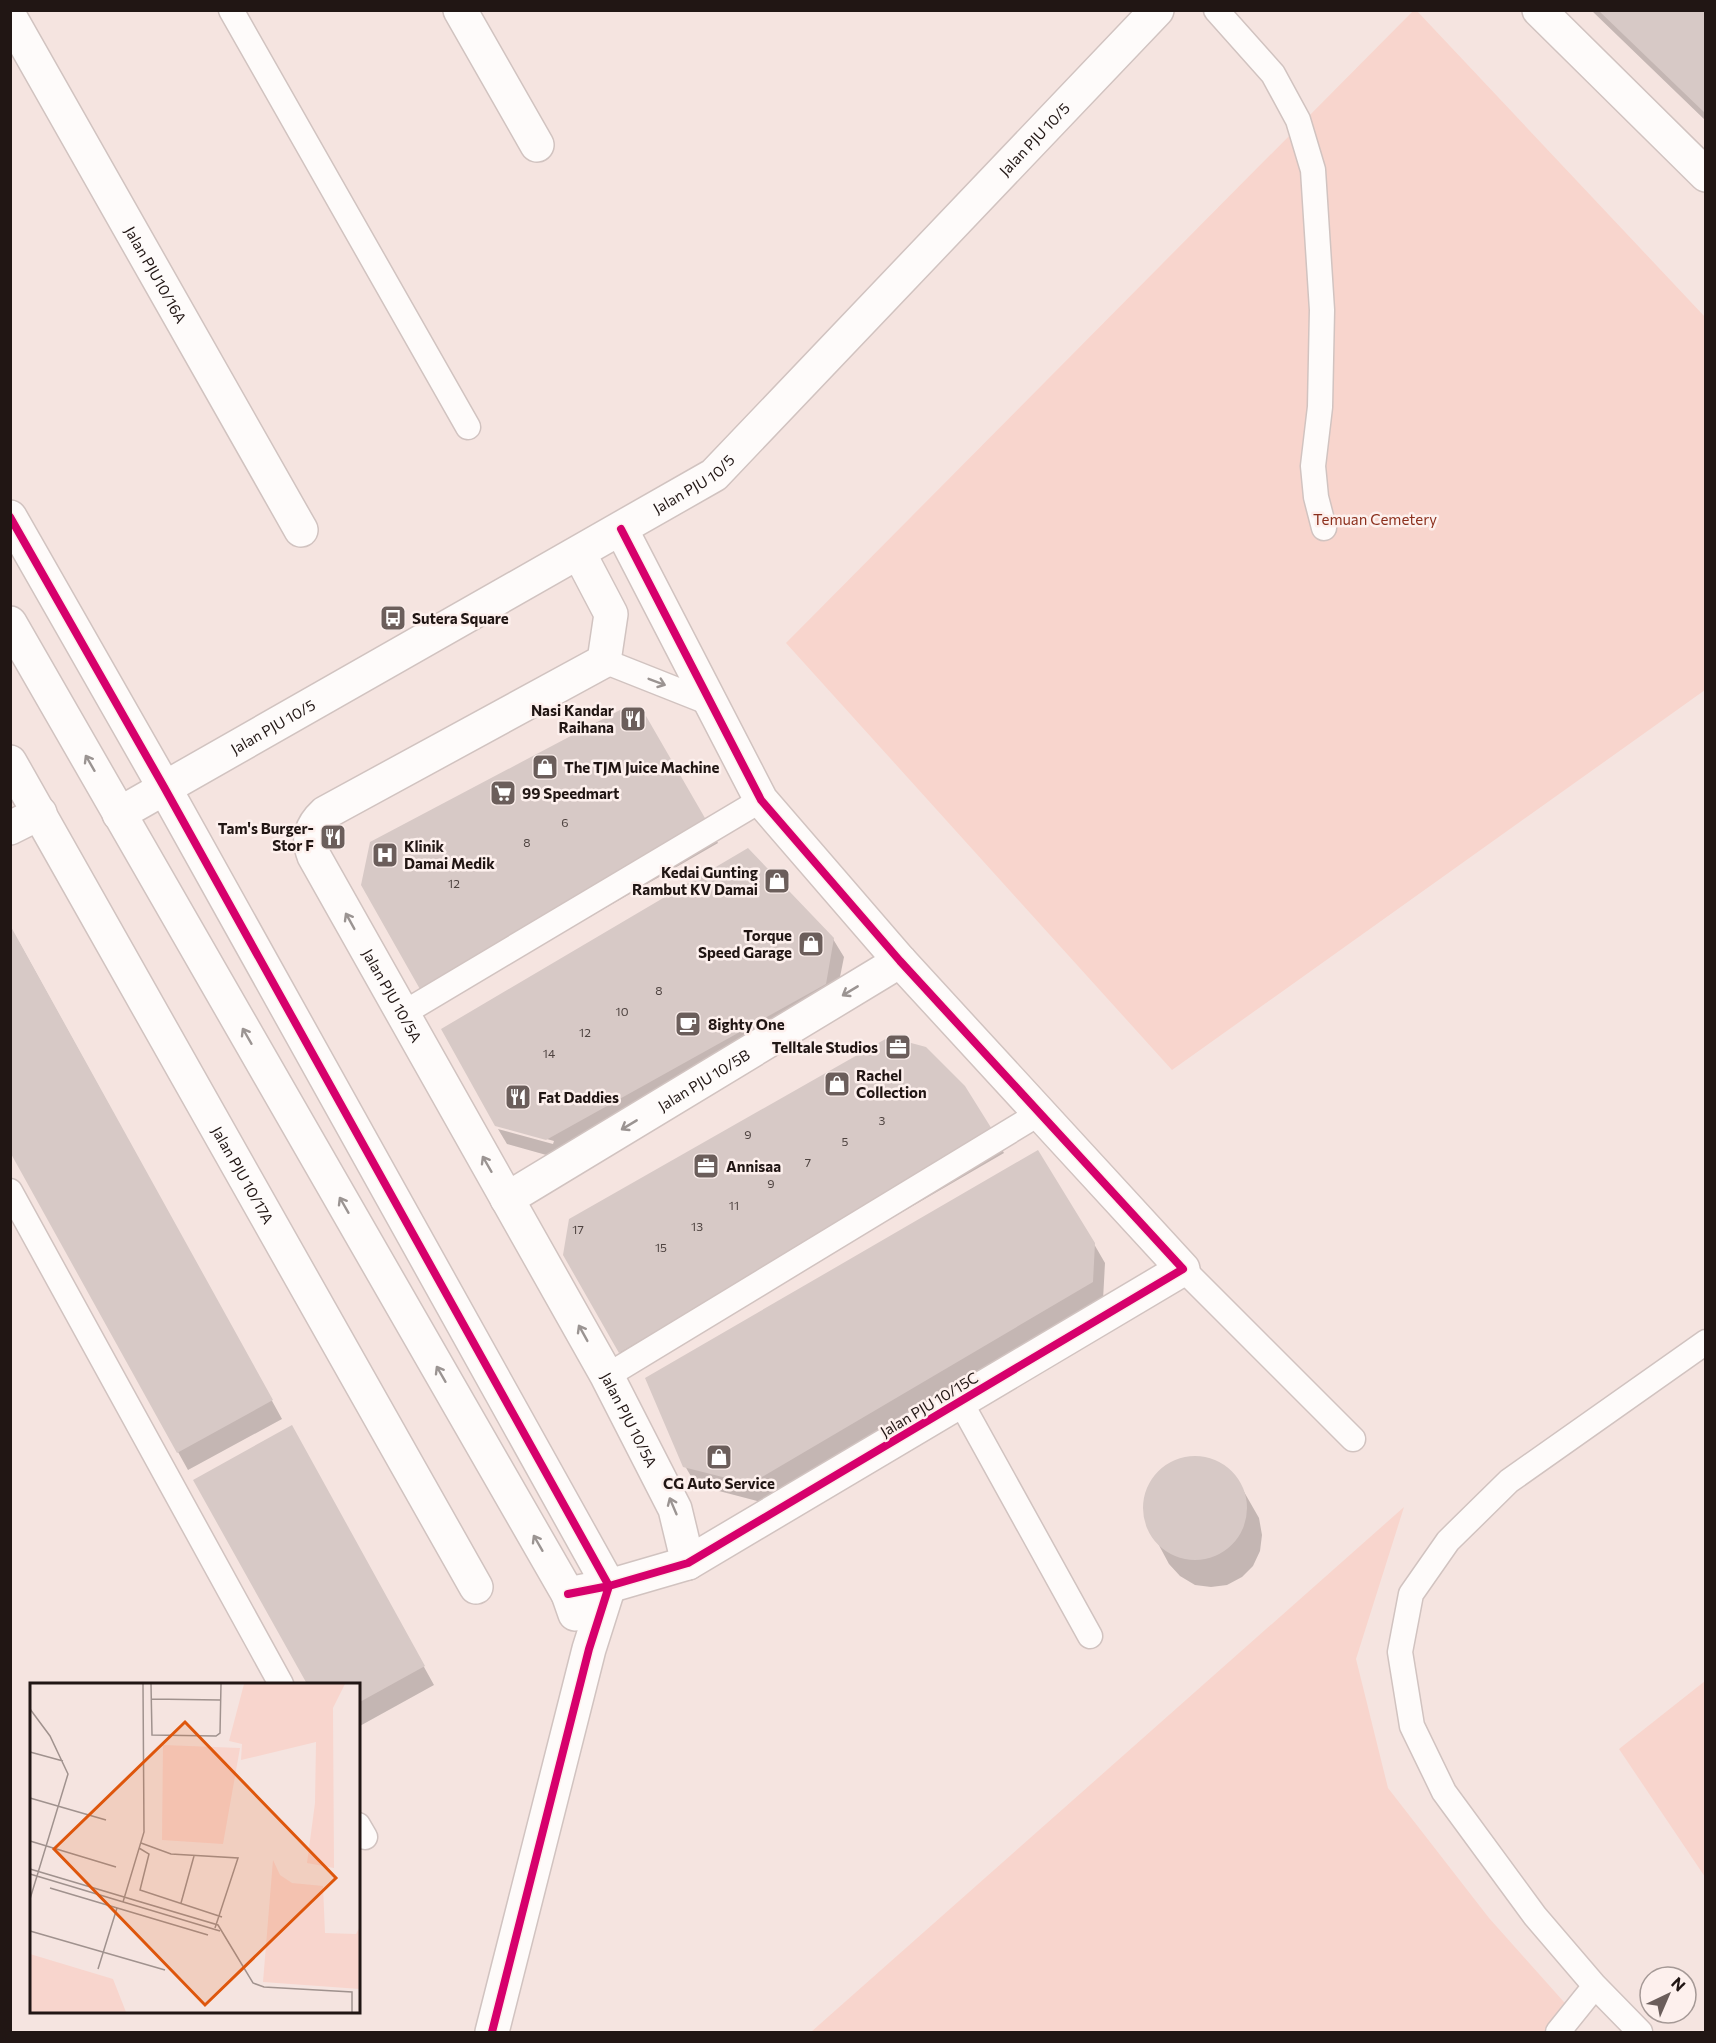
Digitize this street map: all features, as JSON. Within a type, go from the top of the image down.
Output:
[{"type":"street","points":[[460,10],[537,145]]},
{"type":"street","name":"Jalan PJU 10/5","points":[[119,814],[714,475],[1156,10]]},
{"type":"street","points":[[1539,10],[1706,175]]},
{"type":"street","name":"Jalan PJU10/16A","points":[[10,17],[301,530]]},
{"type":"street","points":[[10,516],[164,787],[609,1586],[589,1649],[492,2032]]},
{"type":"street","points":[[621,529],[761,800],[900,961],[1183,1269]]},
{"type":"street","points":[[579,553],[611,614],[604,661]]},
{"type":"street","points":[[10,623],[568,1594],[589,1649]]},
{"type":"street","name":"Jalan PJU 10/5A","points":[[604,661],[325,813],[316,821],[311,832],[310,844],[314,856],[402,1014],[607,1376],[675,1509],[688,1563]]},
{"type":"street","name":"Jalan PJU 10/17A","points":[[10,762],[476,1587]]},
{"type":"street","points":[[10,828],[40,813]]},
{"type":"street","name":"Jalan PJU 10/5B","points":[[507,1199],[900,961]]},
{"type":"street","name":"Jalan PJU 10/15C","points":[[568,1594],[609,1586],[688,1563],[1183,1269]]},
{"type":"lane","points":[[231,10],[468,427]]},
{"type":"lane","points":[[1216,10],[1274,74],[1298,120],[1313,170],[1322,310],[1320,407],[1313,466],[1316,497],[1324,528]]},
{"type":"lane","points":[[604,661],[710,703]]},
{"type":"lane","points":[[402,1014],[761,800]]},
{"type":"lane","points":[[607,1376],[1040,1113]]},
{"type":"lane","points":[[10,1191],[280,1683]]},
{"type":"lane","points":[[1183,1269],[1353,1439]]},
{"type":"lane","points":[[1640,2032],[1595,1986],[1535,1916],[1444,1792],[1412,1726],[1400,1652],[1411,1594],[1448,1541],[1509,1481],[1706,1342]]},
{"type":"lane","points":[[960,1401],[1090,1636]]},
{"type":"lane","points":[[1558,2032],[1595,1986]]},
{"type":"green space","name":"Temuan Cemetery","points":[[1413,11],[1417,11],[1705,317],[1705,690],[1172,1070],[786,643]]},
{"type":"green space","points":[[1404,1507],[1356,1659],[1388,1788],[1489,1918],[1572,2011],[1553,2032],[811,2032]]},
{"type":"green space","points":[[1705,1681],[1705,1877],[1619,1749]]},
{"type":"building","points":[[1598,10],[1706,10],[1706,114]]},
{"type":"building","points":[[620,710],[646,716],[709,825],[421,991],[361,885],[370,842]]},
{"type":"building","points":[[748,848],[834,938],[826,984],[546,1140],[495,1126],[441,1029]]},
{"type":"building","points":[[10,925],[273,1400],[177,1453],[10,1152]]},
{"type":"building","points":[[889,1037],[926,1047],[965,1086],[995,1134],[619,1353],[563,1255],[569,1219]]},
{"type":"building","points":[[1038,1150],[1095,1243],[1093,1282],[750,1484],[683,1467],[645,1378]]},
{"type":"building","points":[[292,1425],[425,1666],[360,1702],[360,1683],[306,1683],[193,1480]]},
{"type":"building","points":[[1195,1456],[1215,1460],[1232,1471],[1243,1488],[1247,1508],[1243,1528],[1232,1545],[1215,1556],[1195,1560],[1175,1556],[1158,1545],[1147,1528],[1143,1508],[1147,1488],[1158,1471],[1175,1460]]},
{"type":"cycle path","points":[[10,517],[164,787],[609,1586],[589,1649],[492,2032]]},
{"type":"cycle path","points":[[568,1594],[609,1586],[688,1563],[1183,1269],[900,961],[761,800],[621,529]]},
{"type":"place","name":"Sutera Square","points":[[393,618]]},
{"type":"place","name":"Nasi Kandar Raihana","points":[[633,719]]},
{"type":"place","name":"The TJM Juice Machine","points":[[545,767]]},
{"type":"place","name":"99 Speedmart","points":[[503,793]]},
{"type":"place","name":"Tam's Burger- Stor F","points":[[333,837]]},
{"type":"place","name":"Klinik Damai Medik","points":[[385,855]]},
{"type":"place","name":"Kedai Gunting Rambut KV Damai","points":[[777,881]]},
{"type":"place","name":"Torque Speed Garage","points":[[811,944]]},
{"type":"place","name":"8ighty One","points":[[688,1024]]},
{"type":"place","name":"Telltale Studios","points":[[898,1047]]},
{"type":"place","name":"Rachel Collection","points":[[837,1084]]},
{"type":"place","name":"Fat Daddies","points":[[518,1097]]},
{"type":"place","name":"Annisaa","points":[[706,1166]]},
{"type":"place","name":"CG Auto Service","points":[[719,1457]]}]
